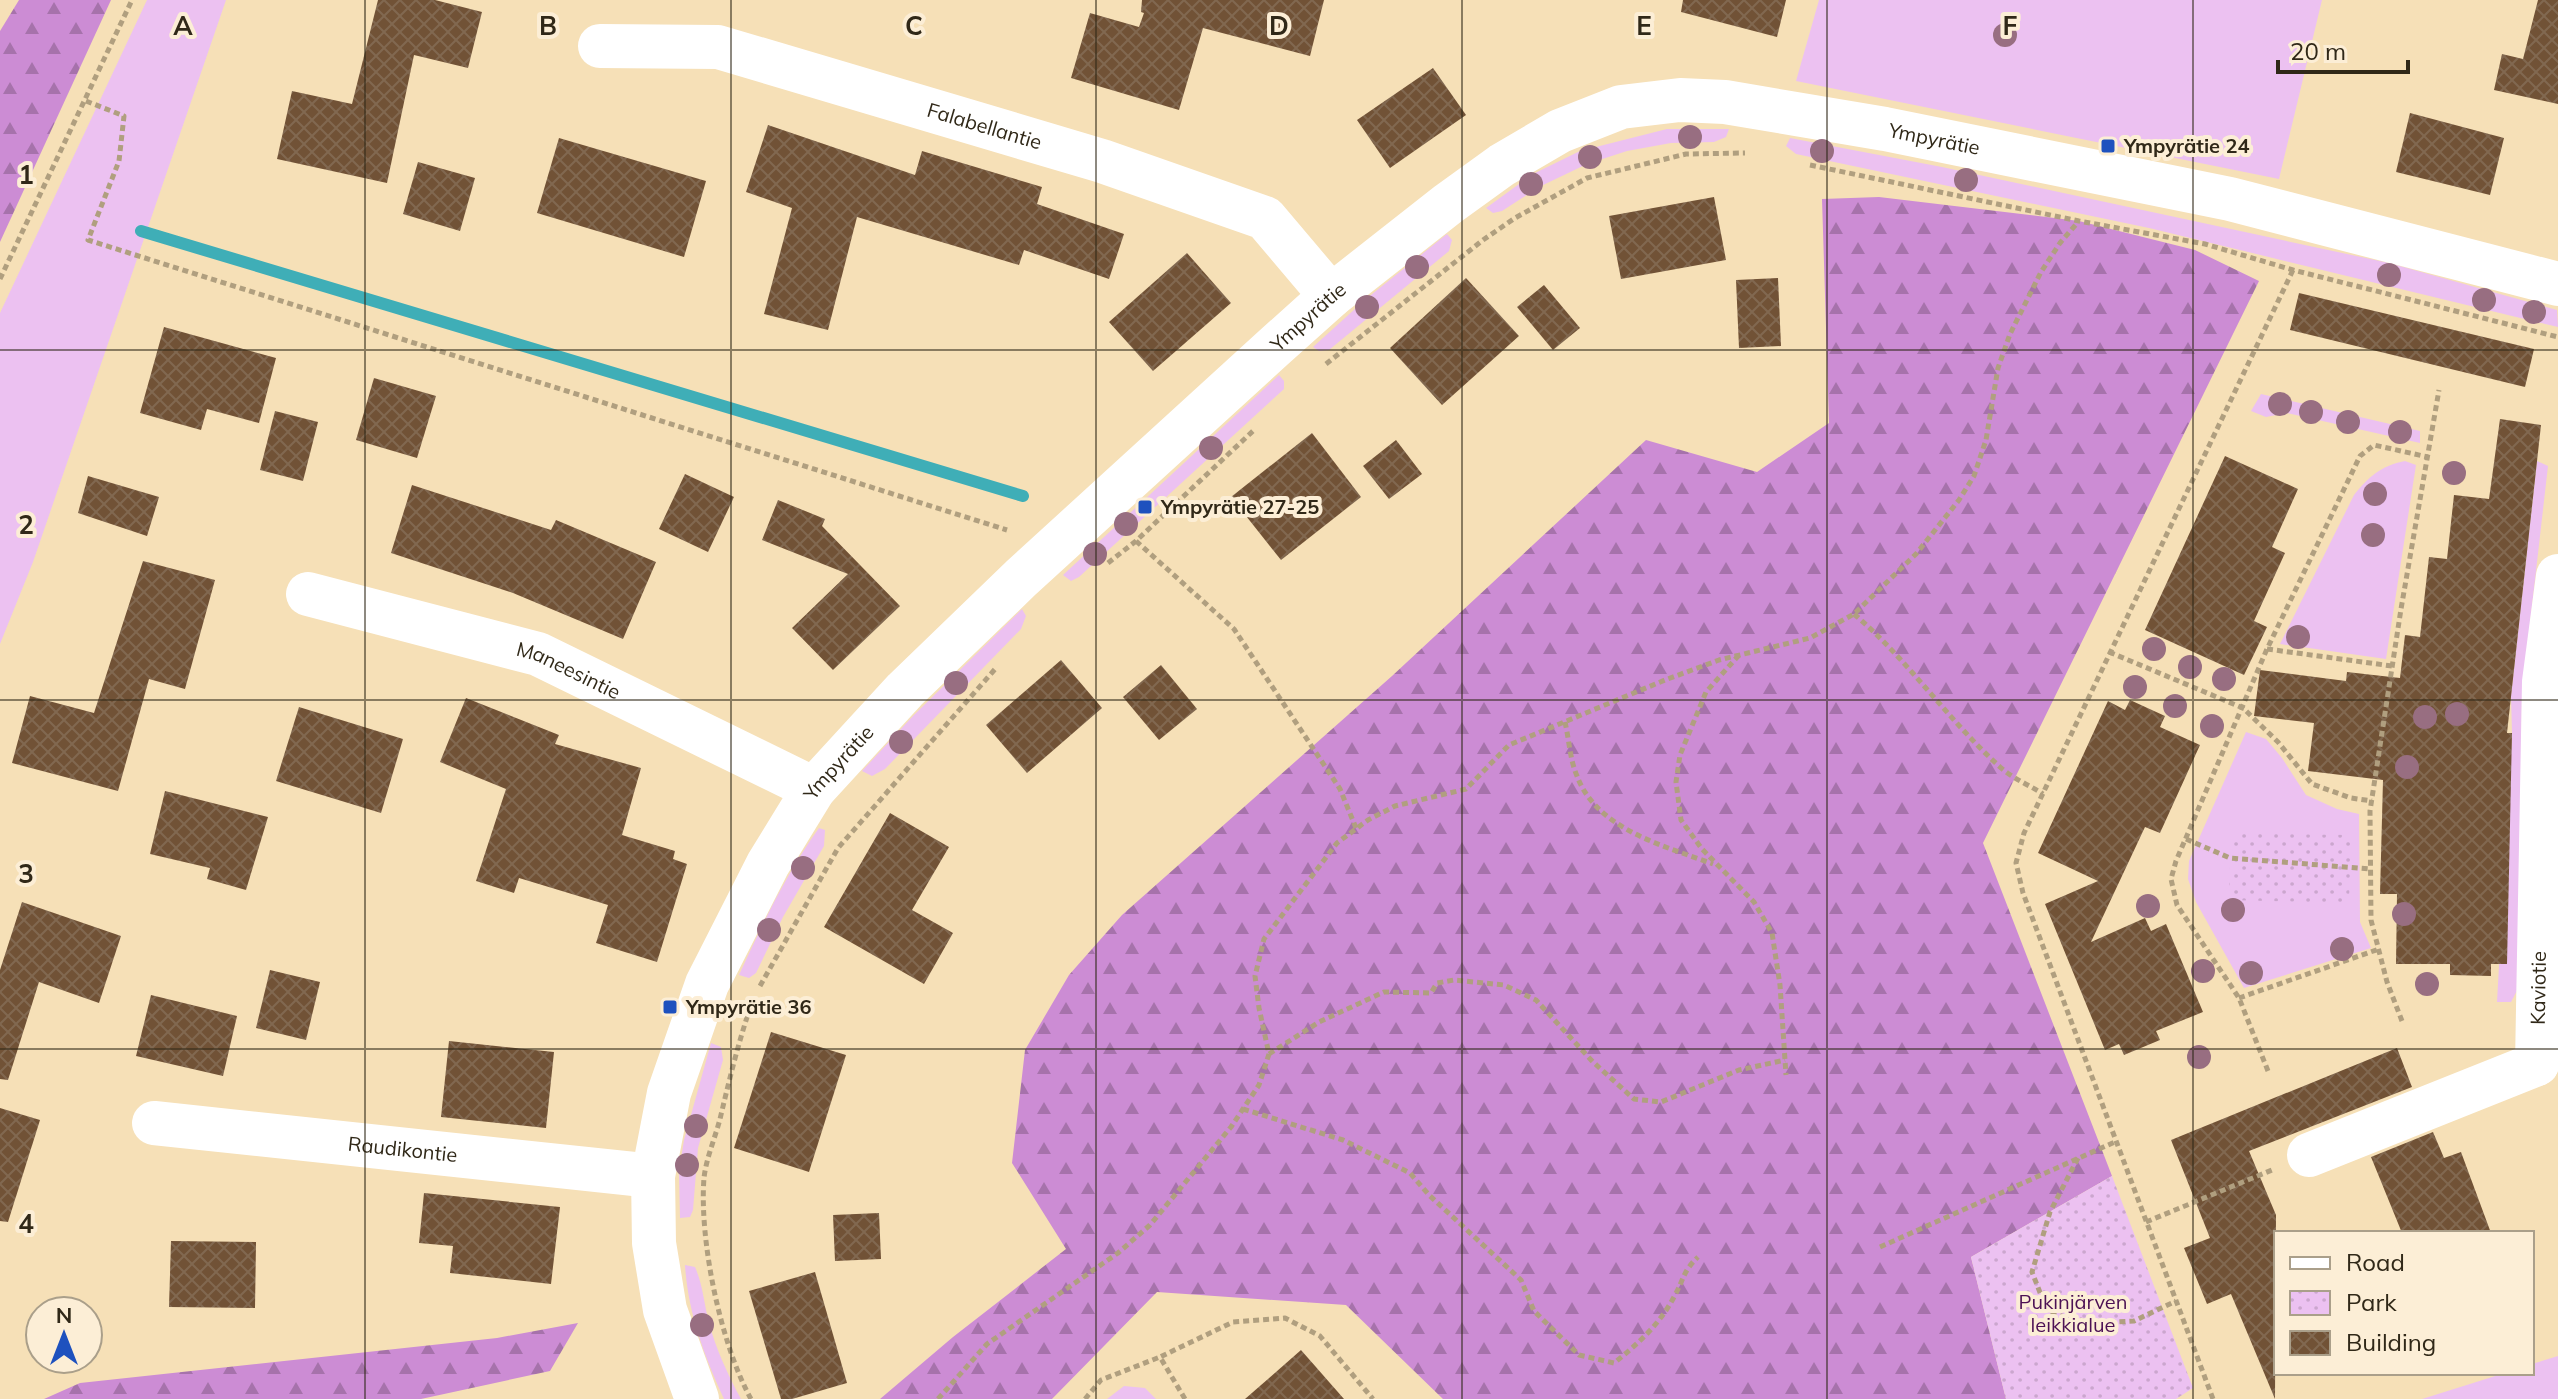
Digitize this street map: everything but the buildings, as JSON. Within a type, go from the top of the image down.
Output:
[{"type":"street","name":"Falabellantie","points":[[600,46],[718,47],[1102,161],[1265,218],[1331,296]]},
{"type":"street","name":"Ympyrätie","points":[[697,1399],[665,1310],[654,1243],[653,1176],[669,1093],[707,984],[768,864],[814,789],[905,690],[1056,546],[1331,296],[1502,165],[1560,131],[1621,107],[1680,100],[1725,102],[1776,109],[2230,199],[2558,284]]},
{"type":"street","name":"Kaviotie","points":[[2547,1069],[2544,682],[2558,576]]},
{"type":"street","name":"Maneesintie","points":[[308,594],[538,654],[814,789]]},
{"type":"street","points":[[2309,1155],[2547,1069]]},
{"type":"street","name":"Raudikontie","points":[[154,1123],[653,1176]]},
{"type":"path","points":[[0,279],[132,0]]},
{"type":"path","points":[[86,101],[124,116],[119,161],[88,240],[1056,546]]},
{"type":"path","points":[[1316,373],[1483,240],[1515,218],[1587,178],[1686,154],[1758,153]]},
{"type":"path","points":[[1801,163],[2205,244],[2293,270],[2558,337]]},
{"type":"path","points":[[938,1399],[987,1344],[1118,1253],[1150,1225],[1215,1148],[1243,1109],[1259,1085],[1269,1054],[1255,976],[1264,939],[1337,843],[1356,828],[1395,806],[1466,789],[1509,745],[1665,680],[1740,655],[1810,638],[1854,614],[1916,554],[1974,476],[1986,440],[1998,368],[2010,334],[2041,272],[2079,221]]},
{"type":"path","points":[[2213,1399],[2023,893],[2016,863],[2024,833],[2293,270]]},
{"type":"path","points":[[2402,1021],[2387,982],[2371,920],[2372,801],[2439,390]]},
{"type":"path","points":[[1103,567],[1136,541],[1260,424]]},
{"type":"path","points":[[2268,1071],[2239,998],[2177,905],[2171,879],[2267,649],[2360,456],[2374,445],[2428,457]]},
{"type":"path","points":[[1136,541],[1234,629],[1340,789],[1356,828]]},
{"type":"path","points":[[1854,614],[1881,638],[2003,770],[2043,794]]},
{"type":"path","points":[[2267,649],[2392,666]]},
{"type":"path","points":[[2109,652],[2243,708],[2278,742],[2312,784],[2351,798],[2372,801]]},
{"type":"path","points":[[1740,655],[1706,692],[1680,755],[1676,782],[1681,820],[1702,849],[1754,902],[1772,933],[1780,985],[1786,1075]]},
{"type":"path","points":[[751,1399],[741,1380],[716,1303],[707,1244],[704,1178],[754,995],[838,848],[1000,664]]},
{"type":"path","points":[[1565,722],[1577,776],[1590,801],[1624,829],[1718,866]]},
{"type":"path","points":[[2186,839],[2230,858],[2371,869]]},
{"type":"path","points":[[2239,998],[2379,949]]},
{"type":"path","points":[[1269,1054],[1319,1022],[1384,992],[1431,993],[1437,983],[1454,980],[1504,985],[1536,1000],[1593,1062],[1634,1099],[1661,1102],[1739,1070],[1785,1060]]},
{"type":"path","points":[[1243,1109],[1343,1140],[1410,1173],[1429,1195],[1521,1280],[1534,1311],[1579,1355],[1614,1363],[1643,1339],[1675,1295],[1685,1269],[1698,1257]]},
{"type":"path","points":[[1880,1247],[2117,1141]]},
{"type":"path","points":[[2146,1222],[2309,1155]]},
{"type":"path","points":[[2078,1158],[2050,1212],[2032,1272],[2048,1313],[2094,1323],[2134,1321],[2176,1301]]},
{"type":"path","points":[[1085,1399],[1101,1380],[1160,1357],[1233,1322],[1285,1318],[1320,1336],[1373,1399]]},
{"type":"path","points":[[1160,1357],[1185,1399]]},
{"type":"green space","points":[[19,0],[111,0],[0,242],[0,31]]},
{"type":"green space","points":[[147,0],[226,0],[33,562],[0,644],[0,313]]},
{"type":"green space","points":[[1819,0],[2322,0],[2279,179],[1796,81]]},
{"type":"green space","points":[[1667,129],[1729,129],[1726,137],[1714,142],[1671,143],[1627,151],[1587,164],[1539,187],[1502,211],[1493,213],[1486,208],[1533,174],[1580,151]]},
{"type":"green space","points":[[1790,138],[1942,167],[2389,263],[2557,310],[2558,327],[2149,228],[1796,154],[1786,146]]},
{"type":"green space","points":[[1879,197],[2079,221],[2195,250],[2259,281],[1983,843],[2112,1176],[1971,1257],[2006,1399],[1443,1399],[1346,1305],[1157,1292],[1052,1399],[880,1399],[953,1337],[1066,1249],[1012,1163],[1025,1050],[1069,975],[1122,915],[1392,676],[1646,440],[1757,472],[1829,423],[1822,199]]},
{"type":"green space","points":[[1447,234],[1452,240],[1449,251],[1329,350],[1319,351],[1313,347],[1366,299]]},
{"type":"green space","points":[[1279,375],[1284,381],[1284,389],[1079,577],[1071,581],[1063,575]]},
{"type":"green space","points":[[2261,394],[2420,431],[2420,443],[2287,413],[2266,417],[2251,411]]},
{"type":"green space","points":[[2405,461],[2416,465],[2386,659],[2280,644],[2354,495],[2376,473]]},
{"type":"green space","points":[[2537,461],[2548,466],[2522,693],[2520,985],[2511,1002],[2497,1002],[2512,733],[2511,696]]},
{"type":"green space","points":[[1022,609],[1026,616],[1021,629],[885,769],[872,776],[862,771],[913,716]]},
{"type":"green space","points":[[2246,732],[2266,739],[2306,795],[2337,809],[2359,814],[2360,922],[2371,948],[2244,988],[2196,902],[2188,879],[2189,861]]},
{"type":"green space","points":[[819,828],[825,830],[824,846],[783,917],[756,973],[749,978],[739,975],[786,881]]},
{"type":"green space","points":[[2231,833],[2351,835],[2349,903],[2229,900]]},
{"type":"green space","points":[[711,1043],[721,1047],[723,1060],[698,1148],[693,1210],[690,1217],[680,1218],[679,1171],[684,1140]]},
{"type":"green space","name":"Pukinjärven leikkialue","points":[[2112,1176],[2193,1388],[2176,1399],[2006,1399],[1971,1257]]},
{"type":"green space","points":[[685,1265],[695,1267],[715,1342],[741,1399],[724,1399],[717,1383],[693,1317]]},
{"type":"green space","points":[[578,1323],[550,1371],[421,1399],[44,1399],[80,1383],[497,1338]]},
{"type":"green space","points":[[2558,1356],[2558,1399],[2422,1399],[2499,1375],[2534,1375],[2534,1363]]},
{"type":"green space","points":[[1124,1386],[1145,1388],[1156,1399],[1107,1399]]},
{"type":"waterway","points":[[141,231],[1023,496]]},
{"type":"place","name":"Ympyrätie 24","points":[[2108,146]]},
{"type":"place","name":"Ympyrätie 27-25","points":[[1145,507]]},
{"type":"place","name":"Ympyrätie 36","points":[[670,1007]]}]
